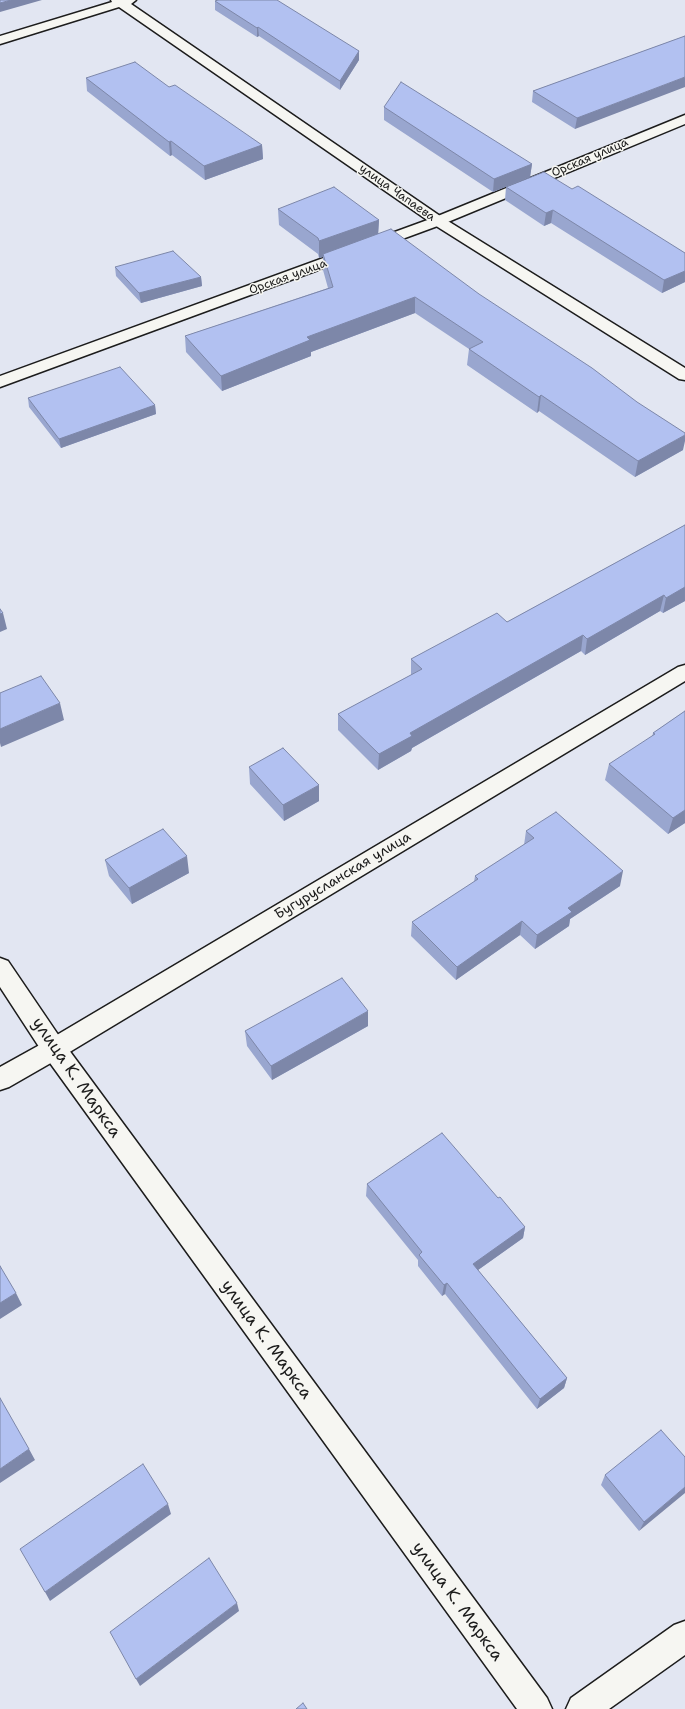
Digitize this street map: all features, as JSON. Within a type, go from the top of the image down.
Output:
[{"type":"street","points":[[0,40],[123,1]]},
{"type":"street","name":"улица Чапаева","points":[[123,1],[438,222],[685,375]]},
{"type":"street","name":"Орская улица","points":[[0,382],[438,222],[685,119]]},
{"type":"street","name":"Бугурусланская улица","points":[[0,1079],[54,1049],[685,672]]},
{"type":"street","name":"улица К. Маркса","points":[[0,968],[54,1049],[536,1709]]},
{"type":"street","points":[[582,1709],[685,1636]]},
{"type":"building","points":[[0,0],[11,0],[0,3]]},
{"type":"building","points":[[277,0],[359,51],[340,81],[258,27],[257,28],[215,1]]},
{"type":"building","points":[[685,36],[685,77],[577,118],[533,91]]},
{"type":"building","points":[[135,62],[169,87],[175,85],[262,145],[204,166],[171,141],[169,142],[86,78]]},
{"type":"building","points":[[401,82],[532,164],[494,179],[384,107]]},
{"type":"building","points":[[544,172],[572,189],[578,186],[685,253],[685,271],[664,280],[553,210],[546,213],[506,187]]},
{"type":"building","points":[[334,187],[379,220],[319,241],[318,238],[278,209]]},
{"type":"building","points":[[391,229],[479,294],[592,368],[637,402],[685,433],[685,435],[638,461],[541,395],[539,397],[469,349],[483,342],[415,297],[307,337],[310,340],[221,376],[185,336],[333,287],[323,254]]},
{"type":"building","points":[[173,251],[201,277],[139,293],[115,267]]},
{"type":"building","points":[[120,367],[155,405],[59,439],[28,398]]},
{"type":"building","points":[[685,525],[685,587],[666,598],[664,595],[587,639],[583,635],[410,733],[412,736],[379,754],[338,714],[422,669],[411,659],[497,613],[507,622]]},
{"type":"building","points":[[41,676],[60,703],[0,729],[0,693]]},
{"type":"building","points":[[685,711],[685,810],[673,818],[609,764],[655,734],[653,733]]},
{"type":"building","points":[[283,748],[319,785],[283,805],[249,767]]},
{"type":"building","points":[[556,812],[623,871],[568,908],[572,912],[537,935],[522,921],[457,967],[412,922],[478,879],[475,876],[534,838],[526,831]]},
{"type":"building","points":[[163,829],[187,856],[129,888],[105,860]]},
{"type":"building","points":[[342,978],[368,1011],[271,1066],[245,1031]]},
{"type":"building","points":[[442,1133],[525,1227],[473,1264],[567,1378],[540,1399],[447,1283],[444,1285],[419,1255],[422,1252],[367,1184]]},
{"type":"building","points":[[0,1266],[16,1293],[0,1303]]},
{"type":"building","points":[[0,1398],[29,1449],[0,1469]]},
{"type":"building","points":[[661,1430],[685,1457],[685,1487],[644,1522],[605,1475]]},
{"type":"building","points":[[143,1464],[168,1504],[45,1592],[20,1549]]},
{"type":"building","points":[[209,1558],[237,1603],[136,1679],[110,1632]]},
{"type":"building","points":[[303,1703],[307,1709],[296,1709]]}]
